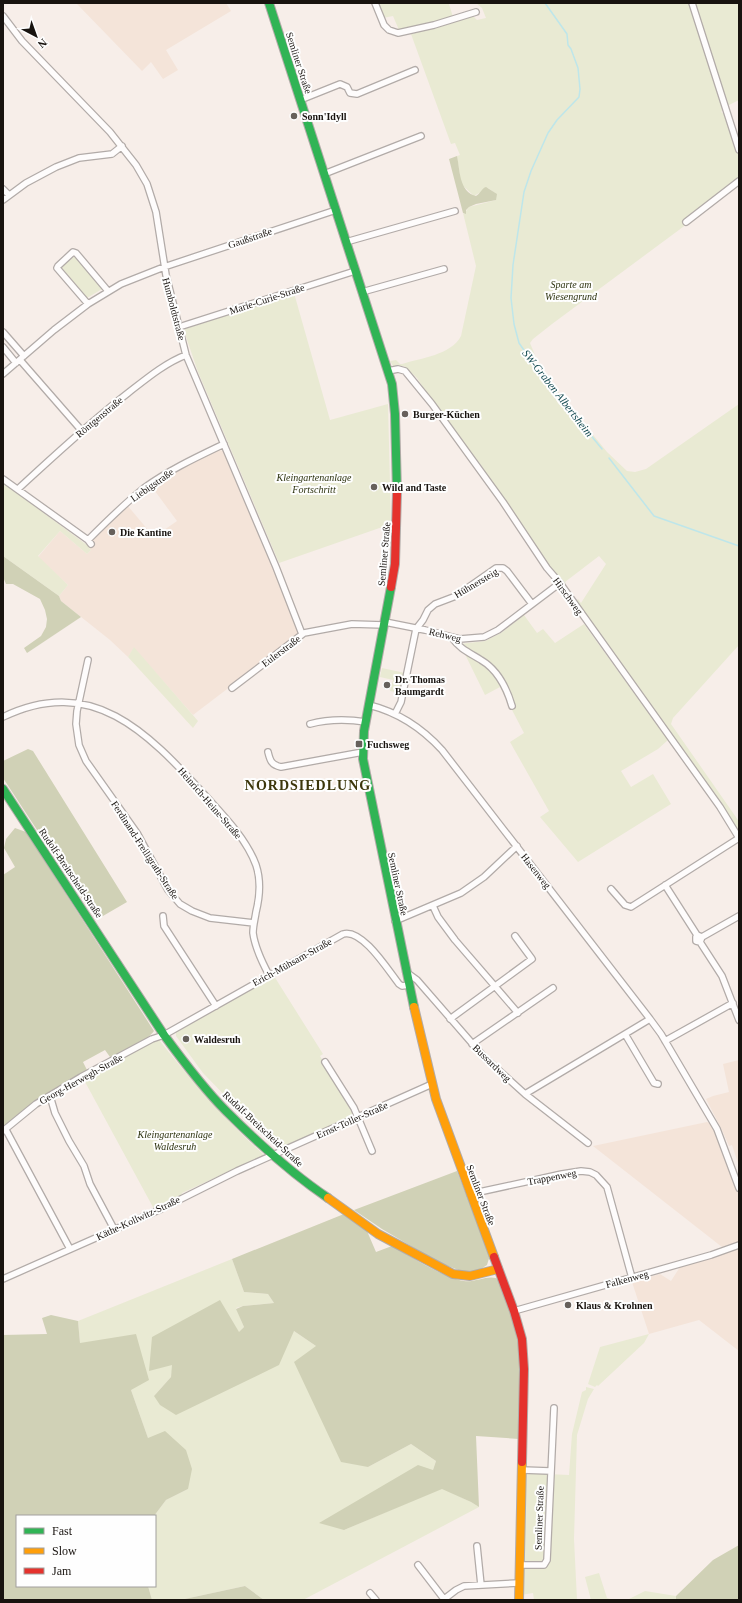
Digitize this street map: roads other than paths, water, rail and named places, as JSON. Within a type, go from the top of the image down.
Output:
[{"type":"street","name":"Semliner Straße","points":[[269,3],[392,384],[395,414],[397,521],[395,564],[366,722],[363,752],[366,775],[406,972],[436,1099],[518,1324],[523,1353],[525,1470],[519,1565],[519,1600]]},
{"type":"street","points":[[375,3],[384,24],[389,30],[398,33],[434,25],[476,12]]},
{"type":"street","points":[[692,3],[739,150]]},
{"type":"street","name":"Humboldtstraße","points":[[3,16],[17,35],[122,146],[142,175],[153,200],[158,222],[164,267],[186,355],[276,567],[302,634]]},
{"type":"street","points":[[300,100],[340,84],[347,87],[350,93],[357,94],[415,70]]},
{"type":"street","points":[[324,174],[421,136]]},
{"type":"street","points":[[3,200],[30,180],[56,167],[79,158],[112,154],[122,146]]},
{"type":"street","points":[[686,222],[739,181]]},
{"type":"street","points":[[3,189],[8,195]]},
{"type":"street","name":"Gaußstraße","points":[[3,374],[88,304],[127,281],[164,267],[336,210]]},
{"type":"street","points":[[346,242],[454,211]]},
{"type":"street","points":[[88,304],[57,268],[73,252],[76,253],[108,291]]},
{"type":"street","points":[[362,292],[444,269]]},
{"type":"street","name":"Marie-Curie-Straße","points":[[179,327],[355,271]]},
{"type":"street","points":[[3,332],[20,360],[82,431]]},
{"type":"street","points":[[3,347],[20,360]]},
{"type":"street","name":"Röntgenstraße","points":[[18,489],[114,403],[153,374],[186,355]]},
{"type":"street","name":"Hirschweg","points":[[388,371],[398,369],[405,371],[432,404],[503,502],[547,568],[560,583],[720,807],[739,838]]},
{"type":"street","name":"Liebigstraße","points":[[18,489],[90,542],[124,505],[146,488],[183,464],[224,444]]},
{"type":"street","points":[[3,479],[18,489]]},
{"type":"street","name":"Hühnersteig","points":[[416,629],[424,620],[428,610],[435,604],[456,596],[496,568],[503,568],[507,571],[532,604]]},
{"type":"street","name":"Rehweg","points":[[384,624],[425,630],[452,638],[466,640],[490,635],[560,583]]},
{"type":"street","name":"Eulerstraße","points":[[232,688],[302,634],[352,624],[384,624]]},
{"type":"street","points":[[395,714],[401,702],[416,629]]},
{"type":"street","points":[[452,638],[466,652],[482,661],[492,669],[505,688],[512,706]]},
{"type":"street","points":[[79,703],[88,660]]},
{"type":"street","name":"Heinrich-Heine-Straße","points":[[3,717],[21,709],[39,704],[59,702],[79,703],[103,710],[118,716],[142,734],[182,771],[231,826],[249,850],[258,874],[260,896],[253,933],[257,949],[269,975]]},
{"type":"street","name":"Ferdinand-Freiligrath-Straße","points":[[79,703],[76,718],[77,734],[79,745],[86,761],[137,833],[174,898],[192,911],[210,918],[254,923]]},
{"type":"street","name":"Hasenweg","points":[[369,705],[395,714],[418,728],[438,746],[650,1019],[665,1041],[717,1129],[739,1188]]},
{"type":"street","points":[[310,724],[327,720],[341,719],[366,722]]},
{"type":"street","points":[[268,752],[270,761],[273,765],[281,767],[363,752]]},
{"type":"street","name":"Rudolf-Breitscheid-Straße","points":[[3,789],[164,1035],[186,1064],[225,1110],[273,1155],[310,1186],[378,1234],[453,1274],[464,1277],[477,1276],[498,1268]]},
{"type":"street","points":[[611,889],[625,904],[631,907],[739,838]]},
{"type":"street","points":[[396,921],[461,893],[477,883],[517,846]]},
{"type":"street","points":[[664,885],[700,938],[722,976],[739,1020]]},
{"type":"street","points":[[433,906],[438,917],[455,940],[518,1013]]},
{"type":"street","points":[[163,916],[164,926],[216,1006]]},
{"type":"street","points":[[700,938],[739,916]]},
{"type":"street","name":"Erich-Mühsam-Straße","points":[[164,1035],[269,975],[347,933],[358,937],[366,943],[399,984],[402,986],[409,985]]},
{"type":"street","points":[[450,1019],[532,959],[515,936]]},
{"type":"street","name":"Bussardweg","points":[[406,972],[417,980],[484,1057],[525,1094],[588,1143]]},
{"type":"street","points":[[472,1044],[553,988]]},
{"type":"street","points":[[665,1041],[733,1003]]},
{"type":"street","points":[[525,1094],[650,1019]]},
{"type":"street","points":[[625,1034],[654,1083],[658,1084]]},
{"type":"street","name":"Georg-Herwegh-Straße","points":[[4,1131],[36,1104],[81,1077],[152,1039],[164,1035]]},
{"type":"street","points":[[325,1062],[358,1117],[372,1151]]},
{"type":"street","name":"Ernst-Toller-Straße","points":[[273,1155],[432,1084]]},
{"type":"street","points":[[50,1096],[55,1113],[65,1134],[84,1166],[90,1184],[114,1229]]},
{"type":"street","points":[[4,1131],[70,1249]]},
{"type":"street","name":"Käthe-Kollwitz-Straße","points":[[3,1279],[161,1209],[208,1185],[273,1155]]},
{"type":"street","name":"Trappenweg","points":[[470,1194],[574,1172],[590,1172],[596,1175],[607,1187],[632,1278]]},
{"type":"street","name":"Falkenweg","points":[[514,1311],[711,1255],[739,1245]]},
{"type":"street","name":"Semliner Straße","points":[[519,1565],[544,1565],[547,1560],[554,1408]]},
{"type":"street","points":[[525,1470],[550,1471]]},
{"type":"street","points":[[477,1546],[481,1585]]},
{"type":"street","points":[[418,1566],[444,1599],[464,1586],[519,1583]]},
{"type":"street","points":[[370,1593],[376,1600]]},
{"type":"waterway","name":"SW-Graben Albertsheim","points":[[545,3],[567,34],[568,45],[578,68],[580,89],[579,97],[557,120],[548,133],[531,171],[524,192],[513,265],[511,298],[514,324],[519,343],[539,372],[602,449]]},
{"type":"waterway","name":"SW-Graben Albertsheim","points":[[609,458],[654,516],[739,546]]},
{"type":"place","name":"Sonn'Idyll","points":[[294,116]]},
{"type":"place","name":"Burger-Küchen","points":[[405,414]]},
{"type":"place","name":"Wild and Taste","points":[[374,487]]},
{"type":"place","name":"Die Kantine","points":[[112,532]]},
{"type":"place","name":"Dr. Thomas Baumgardt","points":[[387,685]]},
{"type":"place","name":"Fuchsweg","points":[[359,744]]},
{"type":"place","name":"Waldesruh","points":[[186,1039]]},
{"type":"place","name":"Klaus & Krohnen","points":[[568,1305]]},
{"type":"district","name":"NORDSIEDLUNG","points":[[308,785]]},
{"type":"park label","name":"Sparte am Wiesengrund","points":[[571,290]]},
{"type":"park label","name":"Kleingartenanlage Fortschritt","points":[[314,482]]},
{"type":"park label","name":"Kleingartenanlage Waldesruh","points":[[175,1140]]}]
